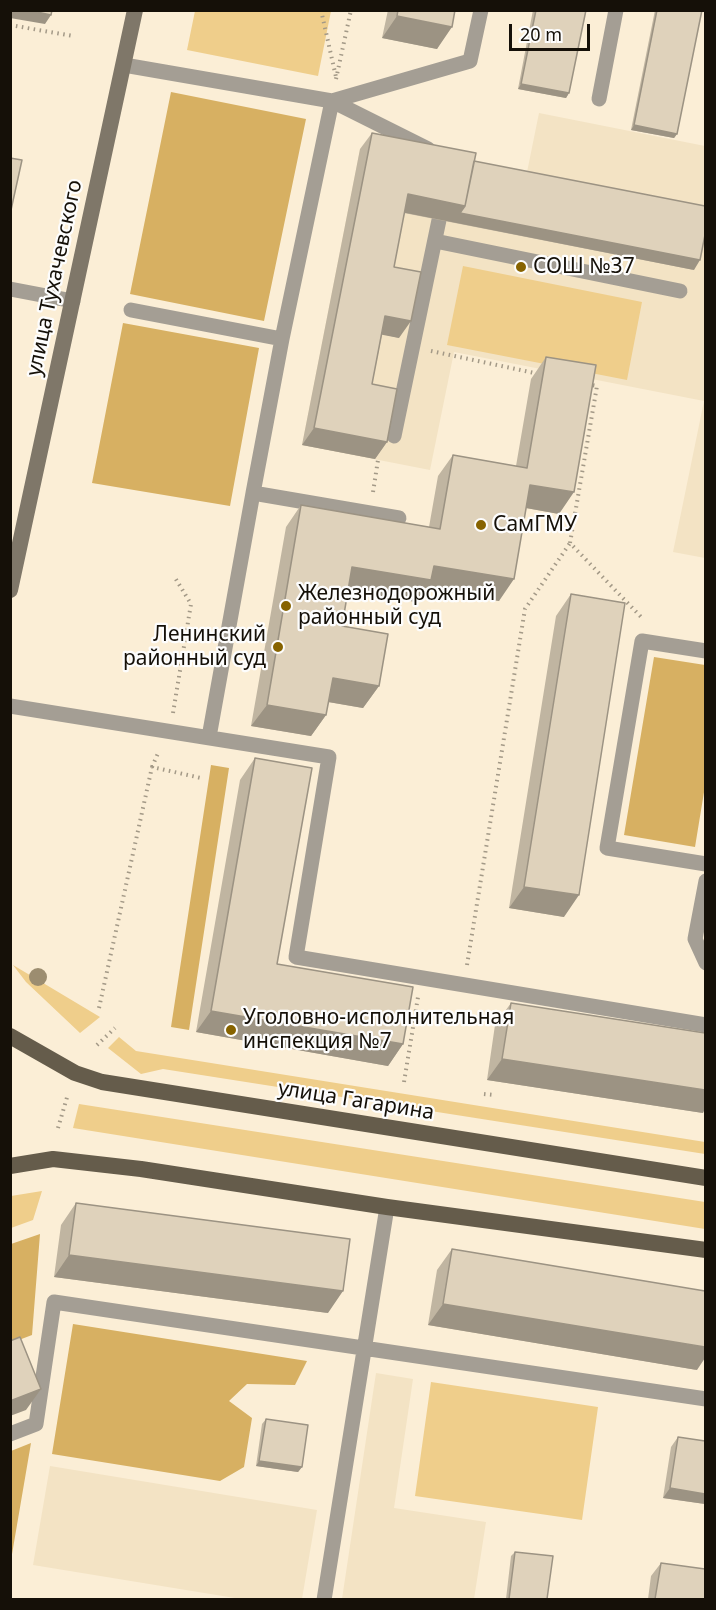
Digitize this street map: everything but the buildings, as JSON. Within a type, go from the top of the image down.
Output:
[{"type":"main road","name":"улица Тухачевского","points":[[10,590],[135,10]]},
{"type":"main road","name":"улица Гагарина","points":[[10,1036],[75,1073],[102,1082],[705,1178]]},
{"type":"main road","points":[[10,1166],[53,1159],[141,1169],[387,1207],[705,1250]]},
{"type":"lane","points":[[332,101],[470,61],[481,10]]},
{"type":"lane","points":[[598,99],[616,10]]},
{"type":"lane","points":[[124,65],[332,101],[442,155]]},
{"type":"lane","points":[[209,737],[282,339],[332,101]]},
{"type":"lane","points":[[394,436],[439,220]]},
{"type":"lane","points":[[435,241],[680,291]]},
{"type":"lane","points":[[10,289],[73,301]]},
{"type":"lane","points":[[131,310],[282,339]]},
{"type":"lane","points":[[253,493],[399,518]]},
{"type":"lane","points":[[705,651],[642,641],[607,848],[705,864]]},
{"type":"lane","points":[[10,706],[329,757],[296,957],[705,1025]]},
{"type":"lane","points":[[705,881],[696,939],[705,963]]},
{"type":"lane","points":[[324,1599],[387,1207]]},
{"type":"lane","points":[[10,1434],[36,1424],[54,1302],[365,1346],[705,1399]]},
{"type":"path","points":[[321,10],[336,79]]},
{"type":"path","points":[[332,101],[351,10]]},
{"type":"path","points":[[10,25],[73,36]]},
{"type":"path","points":[[413,347],[551,376]]},
{"type":"path","points":[[464,986],[525,609],[570,543],[597,386],[585,383]]},
{"type":"path","points":[[373,494],[378,460]]},
{"type":"path","points":[[570,543],[646,623]]},
{"type":"path","points":[[99,1008],[152,767],[169,731],[187,635],[191,604],[174,576]]},
{"type":"path","points":[[187,635],[208,640]]},
{"type":"path","points":[[152,767],[201,778]]},
{"type":"path","points":[[404,1082],[421,979]]},
{"type":"path","points":[[97,1045],[115,1028]]},
{"type":"path","points":[[58,1128],[68,1093]]},
{"type":"path","points":[[484,1094],[494,1095]]},
{"type":"shaded area","points":[[195,11],[331,11],[318,76],[187,50]]},
{"type":"shaded area","points":[[171,92],[306,119],[264,321],[130,294]]},
{"type":"shaded area","name":"СОШ №37","points":[[539,113],[705,146],[705,558],[673,552],[704,401],[454,352],[430,470],[302,445],[360,149],[525,182]]},
{"type":"shaded area","points":[[463,266],[642,302],[627,380],[447,345]]},
{"type":"shaded area","points":[[123,323],[259,348],[230,506],[92,483]]},
{"type":"shaded area","points":[[654,657],[705,665],[705,786],[695,847],[624,835]]},
{"type":"shaded area","points":[[211,765],[229,768],[189,1030],[171,1027]]},
{"type":"shaded area","points":[[13,965],[100,1017],[80,1033],[26,982]]},
{"type":"shaded area","points":[[119,1037],[136,1051],[705,1142],[705,1154],[163,1069],[141,1074],[108,1048]]},
{"type":"shaded area","points":[[79,1104],[705,1202],[705,1229],[73,1128]]},
{"type":"shaded area","points":[[42,1191],[33,1220],[11,1228],[11,1196]]},
{"type":"shaded area","points":[[40,1234],[32,1335],[11,1343],[11,1244]]},
{"type":"shaded area","points":[[73,1324],[307,1361],[295,1385],[247,1384],[229,1401],[252,1418],[244,1467],[220,1481],[52,1454]]},
{"type":"shaded area","points":[[376,1373],[413,1379],[394,1508],[486,1522],[474,1599],[342,1599]]},
{"type":"shaded area","points":[[431,1382],[598,1407],[582,1520],[415,1496]]},
{"type":"shaded area","points":[[31,1443],[11,1560],[11,1451]]},
{"type":"shaded area","points":[[50,1466],[317,1510],[302,1599],[241,1599],[33,1565]]},
{"type":"place","name":"СОШ №37","points":[[521,267]]},
{"type":"place","name":"СамГМУ","points":[[481,525]]},
{"type":"place","name":"Железнодорожный районный суд","points":[[286,606]]},
{"type":"place","name":"Ленинский районный суд","points":[[278,647]]},
{"type":"place","name":"Уголовно-исполнительная инспекция №7","points":[[231,1030]]}]
